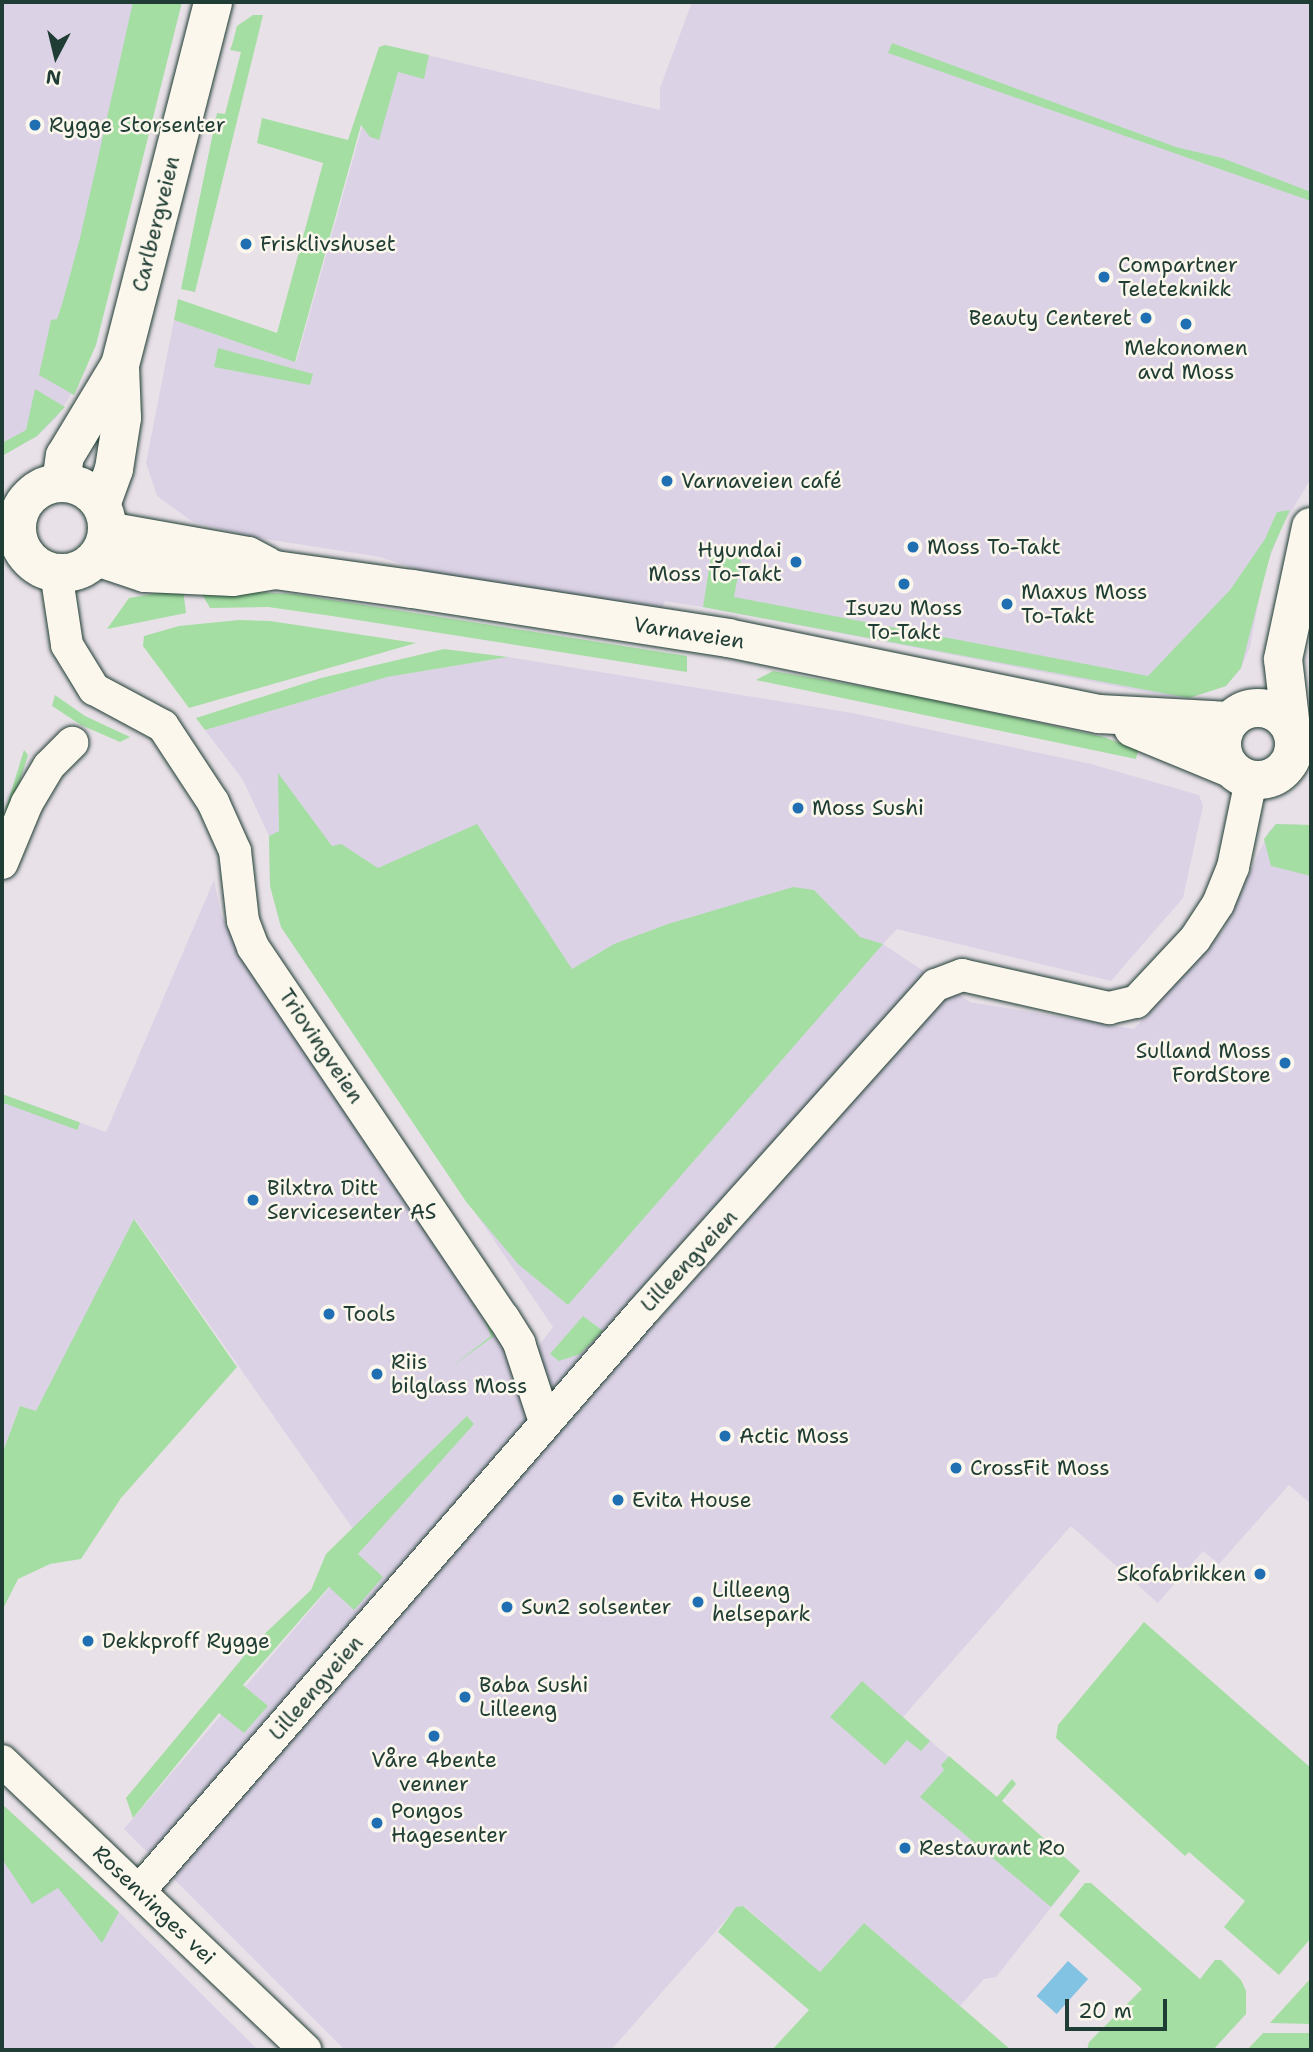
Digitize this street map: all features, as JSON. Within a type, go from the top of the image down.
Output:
[{"type":"street","name":"Carlbergveien","points":[[102,531],[122,418],[120,365],[213,2]]},
{"type":"street","name":"Carlbergveien","points":[[31,493],[65,456],[120,365]]},
{"type":"street","points":[[81,487],[102,531],[79,570],[56,572],[38,566],[12,547],[17,522],[31,493],[81,487]]},
{"type":"street","points":[[1283,659],[1234,716],[1221,744],[1251,775],[1290,761],[1299,738],[1283,659],[1311,527]]},
{"type":"street","name":"Varnaveien","points":[[102,531],[145,573],[233,577],[275,570],[728,638],[1099,714],[1251,775],[1311,783]]},
{"type":"street","name":"Triovingveien","points":[[56,572],[63,636],[94,689],[163,726],[213,802],[235,851],[243,921],[253,947],[519,1343],[545,1422]]},
{"type":"street","points":[[1234,716],[1264,708],[1275,712],[1299,738]]},
{"type":"street","name":"Varnaveien","points":[[1099,714],[1234,716]]},
{"type":"street","points":[[2,863],[27,803],[49,766],[72,743]]},
{"type":"street","name":"Lilleengveien","points":[[140,1890],[545,1422],[936,985],[962,975],[1109,1008],[1136,1002],[1195,939],[1218,905],[1233,867],[1251,775]]},
{"type":"street","name":"Rosenvinges vei","points":[[2,1761],[306,2050]]},
{"type":"shaded area","points":[[2,2],[182,2],[86,369],[57,417],[37,436],[2,456]]},
{"type":"shaded area","points":[[692,2],[1311,2],[1311,479],[1282,526],[1264,573],[1250,647],[1241,668],[1226,686],[1189,698],[1166,696],[703,607],[664,601],[662,614],[432,574],[380,557],[253,537],[193,522],[157,496],[146,463],[174,320],[296,362],[385,45],[660,110],[660,88]]},
{"type":"shaded area","points":[[508,657],[852,713],[1091,764],[1199,795],[1203,806],[1183,898],[1111,981],[897,929],[883,944],[970,1002],[1134,1029],[1223,931],[1269,831],[1276,824],[1311,825],[1311,1504],[1289,1485],[1219,1564],[1203,1551],[1158,1603],[1071,1526],[903,1717],[1080,1871],[996,1977],[984,1979],[960,2006],[864,1923],[820,1972],[744,1906],[737,1907],[611,2050],[345,2050],[124,1829],[365,1546],[135,1219],[36,1412],[20,1406],[2,1454],[2,1094],[106,1132],[214,880],[221,914],[243,960],[520,1370],[553,1327],[281,927],[270,886],[269,836],[243,780],[205,730],[387,677]]},
{"type":"shaded area","points":[[2,1804],[119,1912],[258,2050],[2,2050]]},
{"type":"green space","points":[[133,2],[182,2],[96,345],[74,395],[39,375],[51,320],[57,319],[80,238]]},
{"type":"green space","points":[[253,15],[263,15],[195,292],[181,289],[217,113],[225,114],[241,52],[230,50],[237,26]]},
{"type":"green space","points":[[892,43],[1176,147],[1222,158],[1311,192],[1311,201],[888,53]]},
{"type":"green space","points":[[385,45],[429,55],[424,79],[398,72],[379,140],[370,137],[361,125],[295,362],[174,320],[178,299],[277,333],[323,163],[257,143],[262,118],[348,140],[379,47]]},
{"type":"green space","points":[[218,348],[313,374],[310,385],[214,367]]},
{"type":"green space","points":[[35,389],[65,407],[37,436],[2,456],[2,443],[26,430]]},
{"type":"green space","points":[[1290,510],[1271,552],[1241,668],[1226,686],[1189,698],[703,607],[712,550],[742,554],[734,597],[1148,676],[1230,590],[1265,539],[1277,512]]},
{"type":"green space","points":[[183,589],[186,613],[107,629],[129,598]]},
{"type":"green space","points":[[199,589],[294,594],[687,656],[687,672],[268,607],[210,608]]},
{"type":"green space","points":[[239,620],[270,621],[416,643],[189,708],[143,646],[144,636],[179,626]]},
{"type":"green space","points":[[444,649],[508,657],[387,677],[205,730],[196,718],[321,678]]},
{"type":"green space","points":[[773,671],[911,695],[1104,737],[1138,750],[1136,759],[756,680]]},
{"type":"green space","points":[[55,695],[85,716],[130,737],[120,742],[81,725],[52,706]]},
{"type":"green space","points":[[24,750],[28,755],[2,837],[2,821]]},
{"type":"green space","points":[[278,773],[332,846],[341,844],[378,868],[477,824],[572,969],[614,944],[668,924],[793,887],[814,890],[860,937],[883,944],[568,1305],[518,1264],[467,1203],[281,927],[270,886],[269,836],[279,831]]},
{"type":"green space","points":[[1276,824],[1311,825],[1311,876],[1271,866],[1264,839]]},
{"type":"green space","points":[[2,1094],[80,1122],[77,1130],[2,1103]]},
{"type":"green space","points":[[134,1219],[237,1367],[121,1498],[81,1559],[50,1564],[18,1579],[2,1611],[2,1454],[20,1406],[36,1411]]},
{"type":"green space","points":[[481,1310],[494,1336],[450,1368],[491,1336]]},
{"type":"green space","points":[[583,1316],[603,1331],[580,1354],[559,1361],[550,1354]]},
{"type":"green space","points":[[467,1416],[474,1424],[358,1554],[383,1577],[354,1610],[329,1587],[243,1685],[268,1706],[244,1733],[219,1713],[133,1818],[126,1798],[255,1643],[311,1590],[326,1554]]},
{"type":"green space","points":[[1144,1622],[1311,1768],[1311,1938],[1279,1975],[1224,1927],[1245,1901],[1189,1852],[1185,1856],[1056,1738],[1058,1725]]},
{"type":"green space","points":[[862,1681],[930,1741],[921,1751],[907,1740],[885,1765],[830,1717]]},
{"type":"green space","points":[[949,1756],[997,1797],[1012,1779],[1016,1784],[1002,1801],[1080,1871],[1051,1907],[920,1797],[944,1770],[941,1765]]},
{"type":"green space","points":[[2,1804],[119,1912],[102,1943],[58,1888],[32,1904],[2,1859]]},
{"type":"green space","points":[[1085,1883],[1091,1883],[1200,1979],[1215,1960],[1221,1960],[1241,1980],[1246,1991],[1246,2014],[1213,2050],[1087,2050],[1089,2042],[1142,1989],[1059,1915]]},
{"type":"green space","points":[[743,1906],[820,1972],[864,1923],[1011,2050],[772,2050],[809,2010],[718,1932],[736,1907]]},
{"type":"green space","points":[[1311,1978],[1311,2024],[1270,2023]]},
{"type":"green space","points":[[1263,2033],[1311,2033],[1311,2050],[1247,2050]]},
{"type":"water","points":[[1068,1961],[1088,1979],[1057,2014],[1037,1996]]},
{"type":"place","name":"Rygge Storsenter","points":[[35,125]]},
{"type":"place","name":"Frisklivshuset","points":[[246,244]]},
{"type":"place","name":"Compartner Teleteknikk","points":[[1104,277]]},
{"type":"place","name":"Beauty Centeret","points":[[1146,318]]},
{"type":"place","name":"Mekonomen avd Moss","points":[[1186,324]]},
{"type":"place","name":"Varnaveien café","points":[[667,481]]},
{"type":"place","name":"Moss To-Takt","points":[[913,547]]},
{"type":"place","name":"Hyundai Moss To-Takt","points":[[796,562]]},
{"type":"place","name":"Isuzu Moss To-Takt","points":[[904,584]]},
{"type":"place","name":"Maxus Moss To-Takt","points":[[1007,604]]},
{"type":"place","name":"Moss Sushi","points":[[798,808]]},
{"type":"place","name":"Sulland Moss FordStore","points":[[1285,1063]]},
{"type":"place","name":"Bilxtra Ditt Servicesenter AS","points":[[253,1200]]},
{"type":"place","name":"Tools","points":[[329,1314]]},
{"type":"place","name":"Riis bilglass Moss","points":[[377,1374]]},
{"type":"place","name":"Actic Moss","points":[[725,1436]]},
{"type":"place","name":"CrossFit Moss","points":[[956,1468]]},
{"type":"place","name":"Evita House","points":[[618,1500]]},
{"type":"place","name":"Skofabrikken","points":[[1260,1574]]},
{"type":"place","name":"Lilleeng helsepark","points":[[698,1602]]},
{"type":"place","name":"Sun2 solsenter","points":[[507,1607]]},
{"type":"place","name":"Dekkproff Rygge","points":[[88,1641]]},
{"type":"place","name":"Baba Sushi Lilleeng","points":[[465,1697]]},
{"type":"place","name":"Våre 4bente venner","points":[[434,1736]]},
{"type":"place","name":"Pongos Hagesenter","points":[[377,1823]]},
{"type":"place","name":"Restaurant Ro","points":[[905,1848]]}]
